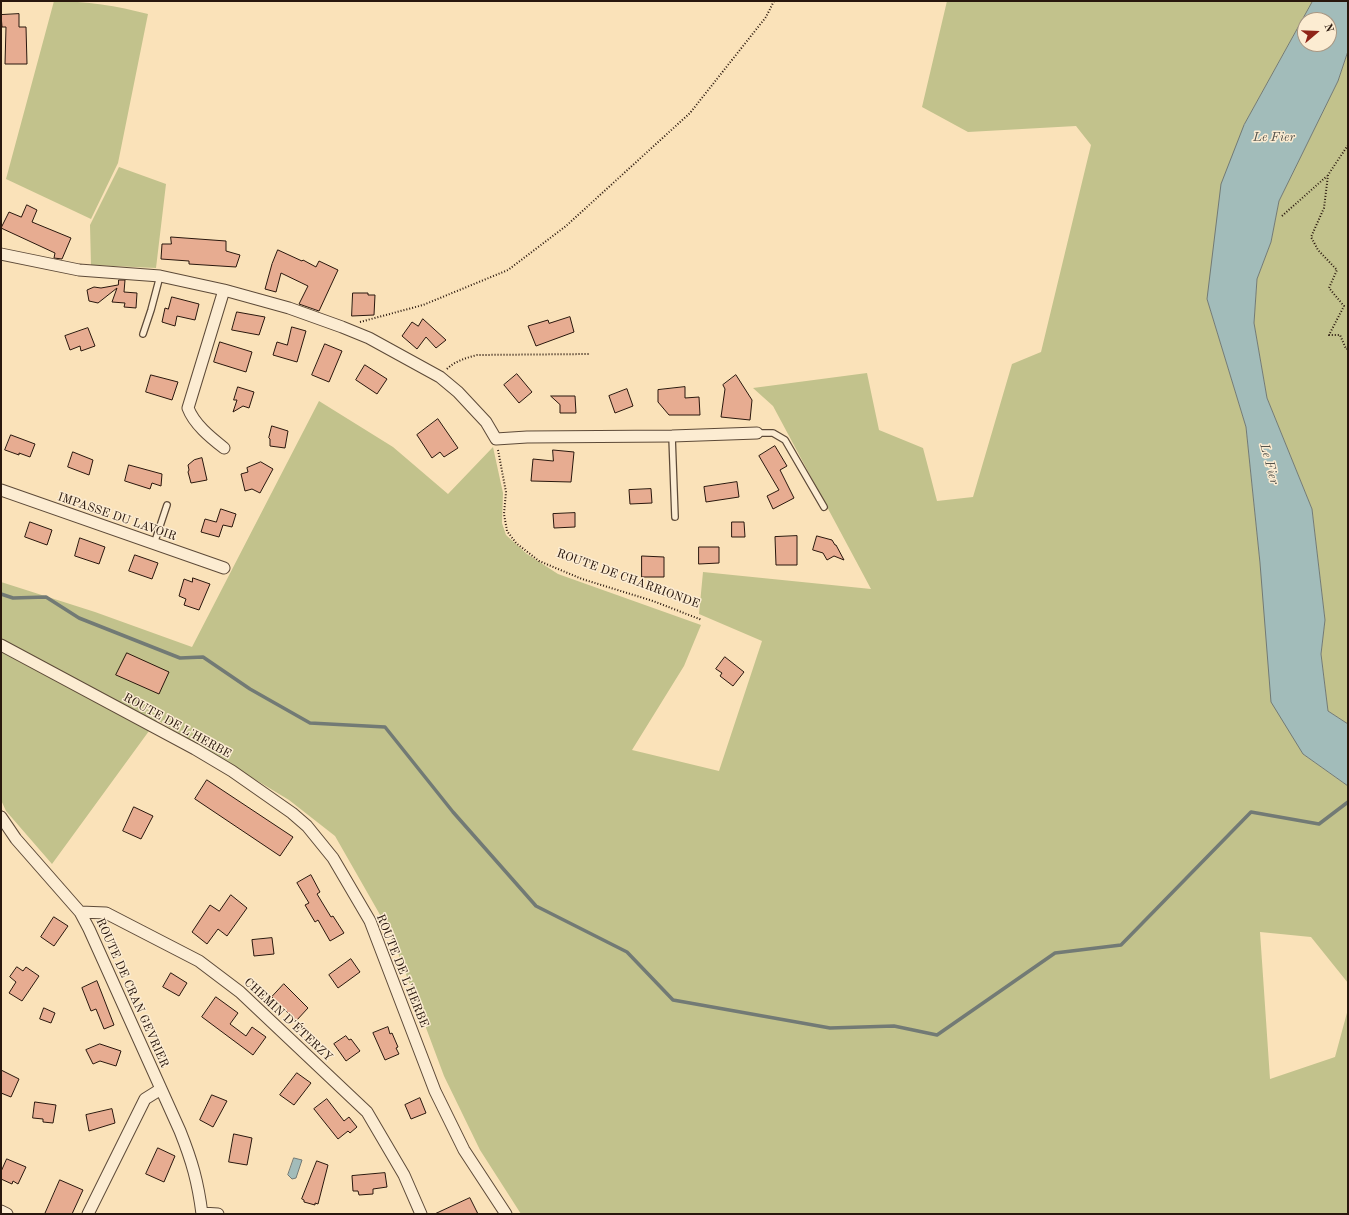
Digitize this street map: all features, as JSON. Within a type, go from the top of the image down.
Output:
[{"type":"street","points":[[1,254],[78,270],[160,276],[224,290],[289,308],[342,327],[369,338],[440,377],[458,392],[486,422],[496,439],[757,433]]},
{"type":"street","points":[[224,290],[188,408],[191,415],[212,439],[224,448]]},
{"type":"street","name":"IMPASSE DU LAVOIR","points":[[1,490],[224,568]]},
{"type":"street","name":"ROUTE DE L'HERBE","points":[[1,645],[226,767],[292,813],[307,826],[333,858],[370,921],[435,1091],[464,1150],[506,1214]]},
{"type":"street","name":"ROUTE DE CRAN GEVRIER","points":[[1,817],[16,839],[80,912],[100,950],[180,1131],[193,1166],[199,1190],[202,1214],[218,1214]]},
{"type":"street","name":"CHEMIN D'ÉTERZY","points":[[80,912],[106,913],[199,961],[240,992],[367,1112],[404,1175],[421,1214]]},
{"type":"street","points":[[88,1214],[145,1099],[161,1089]]},
{"type":"street","points":[[1,1211],[7,1214]]},
{"type":"lane","points":[[143,334],[160,276]]},
{"type":"lane","points":[[757,433],[773,433],[785,440],[824,507]]},
{"type":"lane","points":[[672,436],[674,517]]},
{"type":"lane","points":[[154,544],[166,505]]},
{"type":"path","points":[[342,327],[423,305],[508,270],[566,226],[690,113],[766,17],[774,1]]},
{"type":"path","points":[[1282,216],[1328,175],[1348,145]]},
{"type":"path","points":[[1328,175],[1324,208],[1311,237],[1318,250],[1337,270],[1329,288],[1344,306],[1329,335],[1340,335],[1346,349],[1348,349]]},
{"type":"path","points":[[440,377],[450,365],[460,360],[477,355],[590,354]]},
{"type":"path","name":"ROUTE DE CHARRIONDE","points":[[496,439],[506,492],[504,514],[507,531],[516,543],[539,561],[582,579],[653,601],[702,620]]},
{"type":"green space","points":[[54,1],[101,4],[148,14],[118,163],[91,219],[6,179]]},
{"type":"green space","points":[[947,1],[1313,1],[1307,12],[1297,12],[1297,30],[1244,125],[1207,299],[1246,427],[1260,563],[1303,754],[1348,786],[1348,983],[1311,937],[1260,932],[1270,1079],[1335,1057],[1348,1009],[1348,1214],[521,1214],[480,1150],[444,1076],[391,934],[335,836],[289,800],[157,720],[52,864],[6,811],[1,800],[1,582],[95,612],[192,647],[319,401],[393,447],[448,494],[493,447],[503,493],[502,523],[506,535],[527,554],[558,574],[701,625],[684,666],[632,750],[719,771],[762,641],[699,614],[703,572],[871,589],[773,406],[753,388],[867,373],[879,430],[923,448],[937,501],[973,497],[1012,364],[1041,352],[1091,145],[1076,126],[968,132],[922,107]]},
{"type":"green space","points":[[1348,51],[1348,724],[1328,711],[1321,654],[1325,620],[1312,509],[1267,398],[1254,323],[1257,279],[1271,242],[1279,201],[1338,81]]},
{"type":"green space","points":[[119,167],[166,184],[156,268],[91,265],[90,225]]},
{"type":"water","name":"Le Fier","points":[[1313,1],[1348,1],[1348,51],[1338,81],[1279,201],[1271,242],[1257,279],[1254,323],[1267,398],[1312,509],[1325,620],[1321,654],[1328,711],[1348,724],[1348,786],[1303,754],[1271,702],[1260,563],[1246,427],[1207,299],[1221,184],[1244,125],[1297,30],[1297,52],[1337,52],[1337,12],[1307,12]]},
{"type":"water","points":[[294,1158],[302,1160],[296,1178],[292,1179],[288,1175]]},
{"type":"building","points":[[19,14],[19,27],[26,27],[27,64],[5,64],[6,27],[2,27],[1,15]]},
{"type":"building","points":[[27,205],[37,210],[32,222],[71,238],[62,259],[54,258],[55,253],[1,228],[9,212],[21,217]]},
{"type":"building","points":[[171,237],[226,241],[226,251],[240,255],[236,267],[189,264],[189,261],[161,259],[162,244],[171,244]]},
{"type":"building","points":[[278,250],[316,267],[319,261],[338,270],[319,311],[299,304],[308,286],[281,273],[276,292],[265,289],[272,264]]},
{"type":"building","points":[[119,280],[125,280],[124,292],[137,293],[136,308],[124,307],[125,303],[112,302],[117,288],[98,303],[89,301],[87,290],[94,287],[101,288],[118,285]]},
{"type":"building","points":[[353,293],[368,293],[368,295],[375,295],[374,315],[352,316]]},
{"type":"building","points":[[172,297],[199,304],[195,320],[177,316],[175,326],[162,322],[165,308],[168,309]]},
{"type":"building","points":[[237,312],[265,317],[259,335],[232,330]]},
{"type":"building","points":[[570,317],[574,332],[536,346],[528,326],[548,320],[549,323]]},
{"type":"building","points":[[423,319],[446,340],[436,348],[426,337],[417,349],[402,336],[412,322],[418,326]]},
{"type":"building","points":[[292,327],[306,331],[297,362],[273,355],[277,342],[287,345]]},
{"type":"building","points":[[88,328],[95,346],[81,351],[80,346],[70,350],[65,336]]},
{"type":"building","points":[[220,342],[252,352],[246,372],[214,362]]},
{"type":"building","points":[[325,344],[342,351],[329,382],[312,375]]},
{"type":"building","points":[[365,365],[387,379],[377,394],[356,380]]},
{"type":"building","points":[[517,374],[532,392],[519,403],[504,385]]},
{"type":"building","points":[[151,375],[178,382],[172,400],[146,392]]},
{"type":"building","points":[[736,375],[752,400],[750,420],[721,417],[725,389],[723,385]]},
{"type":"building","points":[[238,387],[254,392],[249,408],[243,406],[233,412],[237,400],[234,400]]},
{"type":"building","points":[[685,387],[685,398],[699,397],[700,415],[669,415],[658,402],[658,390]]},
{"type":"building","points":[[627,389],[633,406],[615,413],[609,396]]},
{"type":"building","points":[[551,396],[575,396],[576,413],[560,413],[560,405]]},
{"type":"building","points":[[438,419],[458,448],[444,457],[440,452],[432,458],[417,435]]},
{"type":"building","points":[[272,426],[288,431],[285,448],[270,446],[269,438]]},
{"type":"building","points":[[11,435],[35,444],[30,457],[5,450]]},
{"type":"building","points":[[775,446],[787,466],[780,470],[794,498],[773,509],[767,496],[779,490],[759,456]]},
{"type":"building","points":[[553,450],[574,452],[571,482],[531,481],[533,459],[553,461]]},
{"type":"building","points":[[73,452],[93,460],[89,475],[68,467]]},
{"type":"building","points":[[202,458],[207,480],[191,483],[188,465],[194,460]]},
{"type":"building","points":[[261,462],[273,469],[260,493],[252,489],[245,491],[241,474],[248,472],[247,468]]},
{"type":"building","points":[[129,465],[162,474],[161,486],[152,483],[150,489],[125,481]]},
{"type":"building","points":[[737,482],[739,497],[706,502],[704,487]]},
{"type":"building","points":[[651,489],[652,503],[630,504],[629,490]]},
{"type":"building","points":[[221,509],[236,514],[232,527],[223,525],[219,537],[201,532],[205,519],[216,522]]},
{"type":"building","points":[[575,513],[575,527],[554,528],[553,514]]},
{"type":"building","points":[[30,522],[52,530],[47,545],[25,537]]},
{"type":"building","points":[[732,522],[744,522],[745,537],[732,537]]},
{"type":"building","points":[[797,536],[797,565],[776,565],[775,537]]},
{"type":"building","points":[[817,536],[832,540],[844,560],[834,556],[827,560],[823,553],[813,550]]},
{"type":"building","points":[[80,538],[105,547],[99,564],[75,556]]},
{"type":"building","points":[[699,547],[719,547],[719,563],[699,564]]},
{"type":"building","points":[[135,555],[158,563],[152,579],[129,571]]},
{"type":"building","points":[[642,556],[664,557],[664,577],[642,577]]},
{"type":"building","points":[[193,578],[210,584],[199,610],[184,605],[186,599],[179,596],[184,579],[192,582]]},
{"type":"building","points":[[127,653],[169,672],[159,694],[116,675]]},
{"type":"building","points":[[725,657],[744,672],[733,686],[720,676],[722,673],[716,669]]},
{"type":"building","points":[[207,780],[293,837],[280,856],[195,799]]},
{"type":"building","points":[[134,807],[153,816],[141,839],[123,831]]},
{"type":"building","points":[[311,875],[320,892],[317,894],[331,917],[333,916],[344,933],[330,941],[318,920],[315,922],[305,905],[309,903],[297,883]]},
{"type":"building","points":[[231,895],[247,908],[227,936],[218,929],[207,944],[192,932],[210,905],[219,911]]},
{"type":"building","points":[[54,917],[68,926],[54,946],[41,937]]},
{"type":"building","points":[[272,938],[274,954],[254,956],[252,940]]},
{"type":"building","points":[[351,959],[360,972],[338,988],[329,975]]},
{"type":"building","points":[[17,967],[23,971],[26,967],[39,976],[22,1001],[9,993],[16,982],[10,977]]},
{"type":"building","points":[[171,973],[187,983],[179,996],[163,987]]},
{"type":"building","points":[[97,981],[114,1025],[104,1029],[96,1009],[91,1011],[82,988]]},
{"type":"building","points":[[284,984],[308,1008],[296,1021],[272,997]]},
{"type":"building","points":[[216,997],[238,1013],[230,1024],[246,1036],[252,1027],[266,1037],[253,1055],[202,1017]]},
{"type":"building","points":[[44,1008],[55,1013],[51,1023],[40,1019]]},
{"type":"building","points":[[388,1027],[390,1034],[392,1033],[398,1047],[396,1048],[399,1054],[385,1060],[373,1033]]},
{"type":"building","points":[[346,1036],[349,1040],[351,1039],[360,1051],[346,1061],[334,1044]]},
{"type":"building","points":[[100,1044],[121,1051],[116,1066],[100,1061],[93,1064],[86,1050]]},
{"type":"building","points":[[1,1070],[19,1079],[11,1097],[1,1093]]},
{"type":"building","points":[[297,1073],[311,1083],[294,1105],[280,1095]]},
{"type":"building","points":[[212,1095],[227,1101],[213,1127],[200,1120]]},
{"type":"building","points":[[420,1098],[426,1113],[411,1119],[405,1105]]},
{"type":"building","points":[[327,1099],[344,1121],[349,1117],[357,1127],[350,1133],[348,1131],[338,1139],[314,1109]]},
{"type":"building","points":[[35,1102],[56,1105],[53,1123],[43,1122],[43,1119],[33,1118]]},
{"type":"building","points":[[112,1109],[115,1123],[89,1131],[86,1115]]},
{"type":"building","points":[[234,1134],[252,1138],[247,1165],[229,1162]]},
{"type":"building","points":[[158,1148],[175,1156],[164,1182],[146,1174]]},
{"type":"building","points":[[7,1159],[26,1167],[18,1184],[13,1181],[12,1184],[1,1179],[1,1172]]},
{"type":"building","points":[[317,1161],[328,1165],[318,1204],[315,1203],[315,1205],[304,1202],[302,1199]]},
{"type":"building","points":[[385,1173],[387,1187],[373,1189],[373,1194],[359,1195],[358,1191],[353,1191],[352,1176]]},
{"type":"building","points":[[60,1180],[83,1190],[72,1214],[45,1214]]},
{"type":"building","points":[[470,1198],[478,1214],[435,1214]]},
{"type":"waterway","points":[[1,594],[13,598],[46,597],[79,618],[180,658],[203,657],[250,689],[310,723],[385,727],[453,812],[536,906],[627,952],[673,1000],[830,1028],[894,1026],[937,1035],[1055,953],[1121,945],[1251,812],[1319,824],[1348,802]]}]
